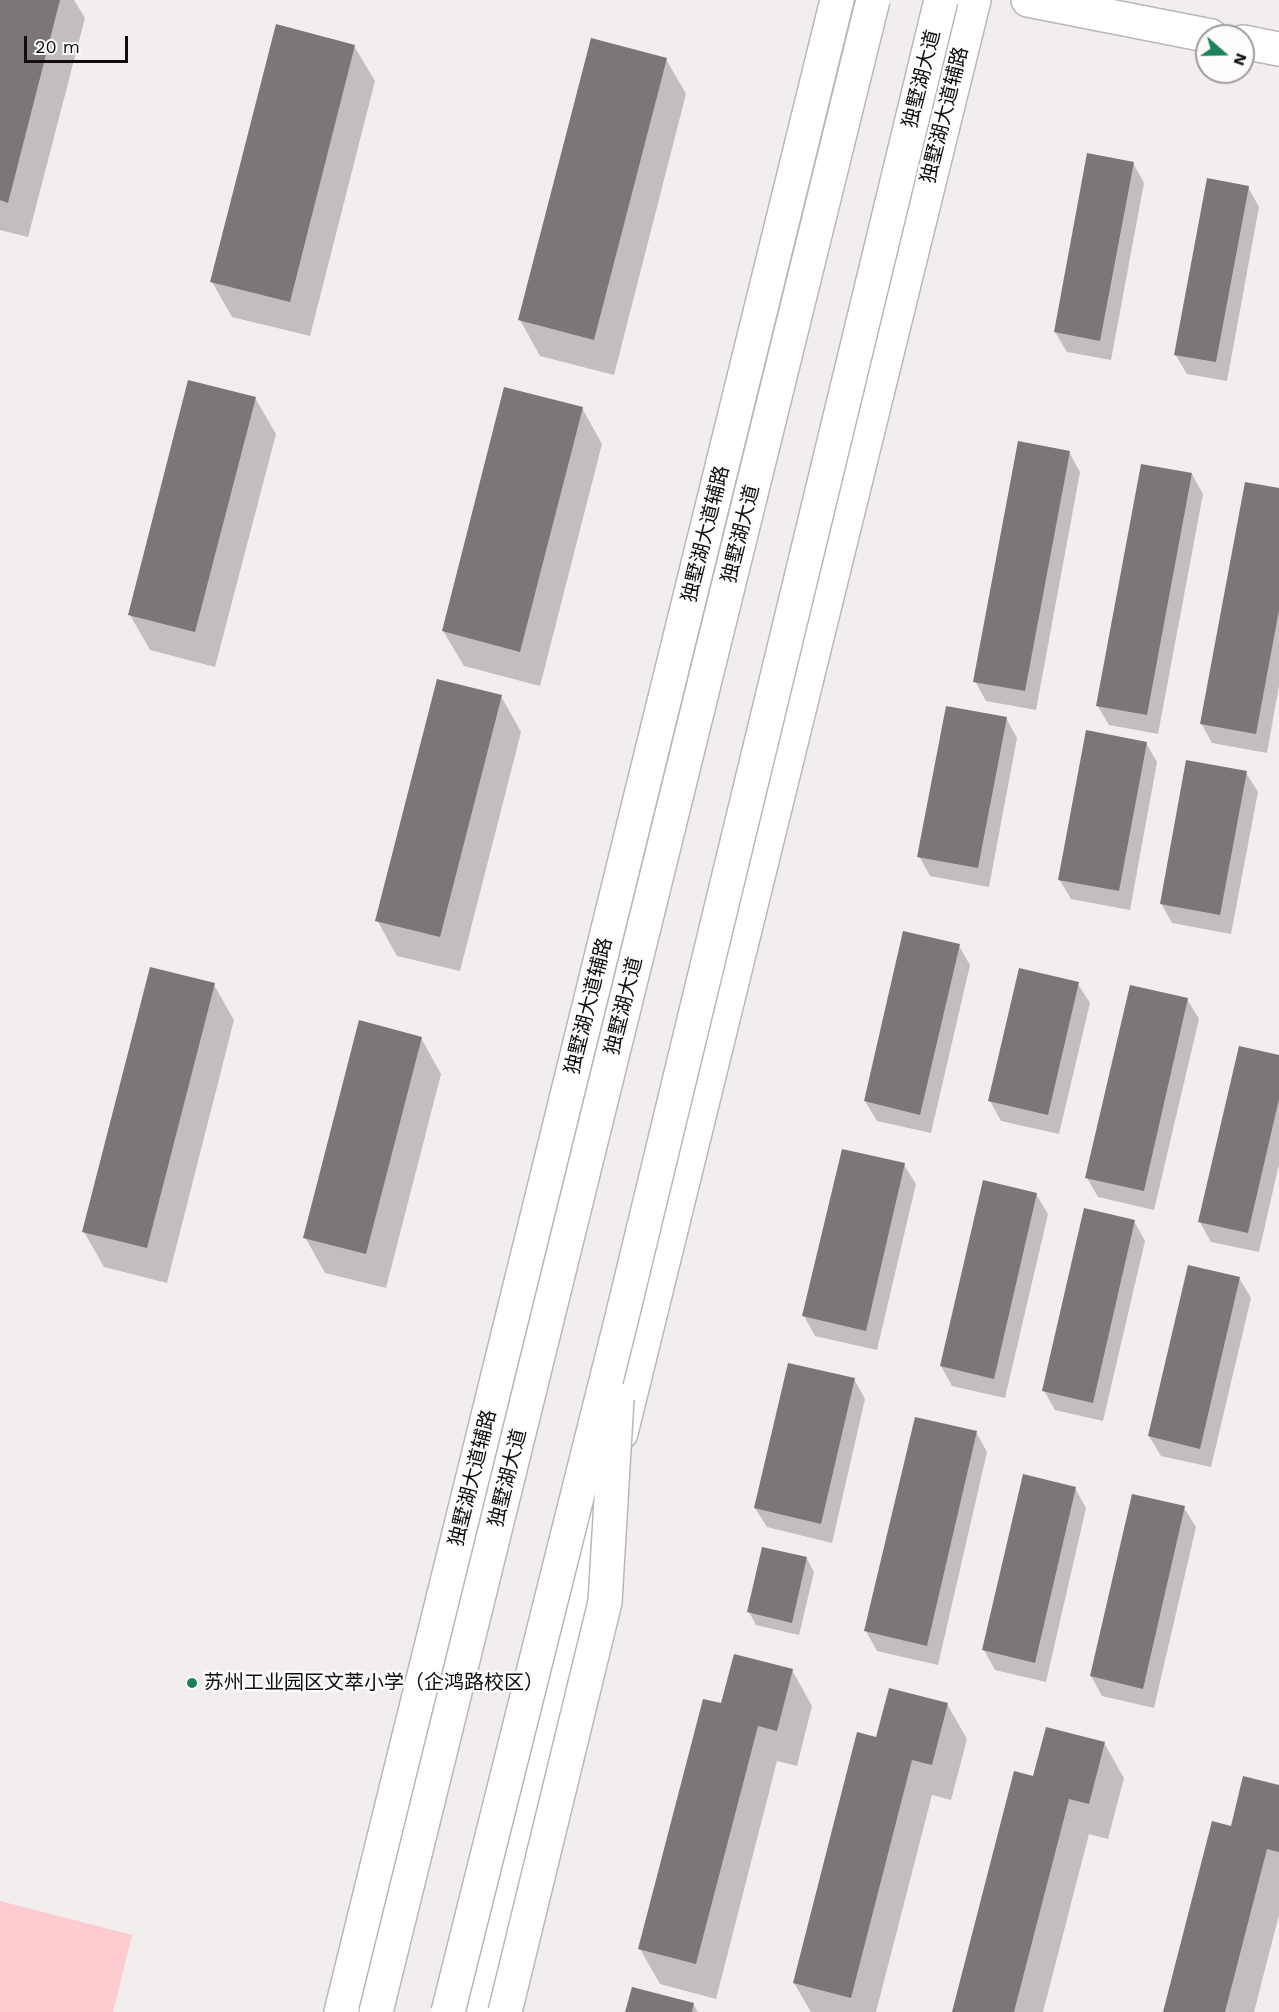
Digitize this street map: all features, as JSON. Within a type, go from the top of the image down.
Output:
[{"type":"main road","name":"独墅湖大道辅路","points":[[341,2012],[837,0]]},
{"type":"main road","name":"独墅湖大道","points":[[376,2012],[873,0]]},
{"type":"main road","name":"独墅湖大道","points":[[448,2012],[621,1321],[941,0]]},
{"type":"main road","name":"独墅湖大道辅路","points":[[478,2012],[974,0]]},
{"type":"main road","points":[[1028,0],[1195,33]]},
{"type":"main road","points":[[1255,44],[1279,49]]},
{"type":"main road","points":[[505,2012],[605,1602],[621,1321]]},
{"type":"shaded area","points":[[0,1901],[132,1935],[113,2012],[0,2012]]},
{"type":"building","points":[[0,0],[60,0],[8,203],[0,200]]},
{"type":"building","points":[[276,24],[355,45],[290,302],[210,282]]},
{"type":"building","points":[[591,38],[667,58],[594,340],[518,320]]},
{"type":"building","points":[[1087,153],[1134,162],[1100,341],[1054,332]]},
{"type":"building","points":[[1207,178],[1249,186],[1216,362],[1174,355]]},
{"type":"building","points":[[188,380],[256,397],[195,632],[128,615]]},
{"type":"building","points":[[504,387],[583,407],[520,652],[442,631]]},
{"type":"building","points":[[1018,441],[1070,451],[1025,691],[973,682]]},
{"type":"building","points":[[1141,464],[1192,473],[1147,715],[1096,706]]},
{"type":"building","points":[[1245,482],[1279,488],[1279,610],[1256,734],[1200,724]]},
{"type":"building","points":[[437,679],[502,695],[440,937],[375,921]]},
{"type":"building","points":[[946,706],[1007,717],[978,868],[917,857]]},
{"type":"building","points":[[1086,730],[1147,742],[1119,891],[1058,880]]},
{"type":"building","points":[[1186,760],[1247,771],[1220,915],[1160,904]]},
{"type":"building","points":[[903,931],[960,944],[920,1115],[864,1101]]},
{"type":"building","points":[[150,967],[215,983],[147,1248],[82,1232]]},
{"type":"building","points":[[1019,968],[1079,982],[1048,1115],[988,1101]]},
{"type":"building","points":[[1130,985],[1188,998],[1144,1191],[1085,1178]]},
{"type":"building","points":[[359,1020],[422,1037],[366,1254],[303,1238]]},
{"type":"building","points":[[1239,1046],[1279,1055],[1279,1099],[1248,1233],[1198,1222]]},
{"type":"building","points":[[842,1149],[905,1163],[866,1331],[802,1316]]},
{"type":"building","points":[[983,1180],[1037,1193],[994,1379],[940,1366]]},
{"type":"building","points":[[1084,1208],[1135,1220],[1093,1403],[1042,1391]]},
{"type":"building","points":[[1188,1265],[1240,1277],[1200,1449],[1148,1436]]},
{"type":"building","points":[[788,1363],[855,1378],[821,1524],[754,1508]]},
{"type":"building","points":[[915,1417],[977,1431],[927,1646],[864,1631]]},
{"type":"building","points":[[1023,1474],[1076,1487],[1035,1663],[982,1650]]},
{"type":"building","points":[[1132,1494],[1185,1506],[1143,1689],[1090,1676]]},
{"type":"building","points":[[762,1547],[807,1557],[792,1623],[747,1612]]},
{"type":"building","points":[[734,1654],[793,1669],[777,1731],[758,1726],[696,1964],[638,1949],[703,1699],[721,1703]]},
{"type":"building","points":[[889,1688],[948,1703],[932,1765],[912,1760],[851,1998],[793,1983],[857,1732],[876,1737]]},
{"type":"building","points":[[1046,1727],[1105,1742],[1089,1804],[1069,1799],[1014,2012],[952,2012],[1014,1771],[1033,1776]]},
{"type":"building","points":[[1243,1776],[1279,1785],[1279,1852],[1267,1849],[1225,2012],[1163,2012],[1212,1821],[1231,1826]]},
{"type":"building","points":[[632,1987],[694,2003],[692,2012],[625,2012]]},
{"type":"place","name":"苏州工业园区文萃小学（企鸿路校区）","points":[[192,1683]]}]
